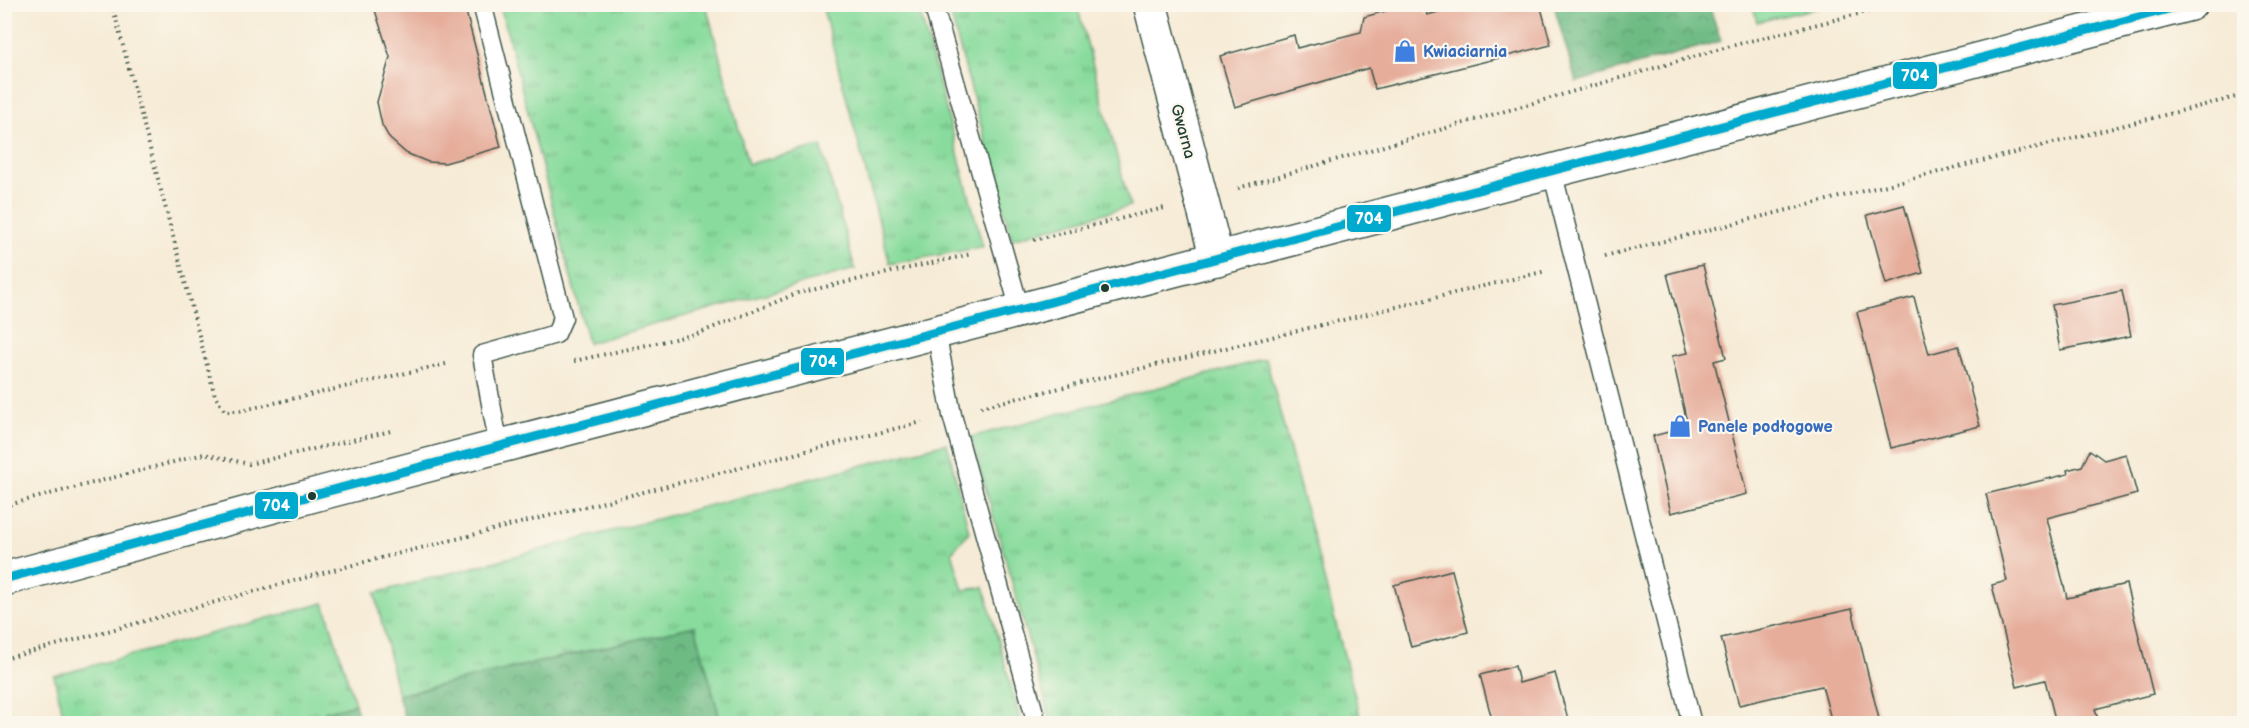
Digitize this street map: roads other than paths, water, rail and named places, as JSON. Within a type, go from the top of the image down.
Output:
[{"type":"main road","name":"Gwarna","points":[[1150,4],[1217,259]]},
{"type":"main road","points":[[4,579],[2190,4]]},
{"type":"lane","points":[[482,4],[563,318],[556,334],[482,356],[499,447]]},
{"type":"lane","points":[[933,4],[1020,310]]},
{"type":"lane","points":[[1552,171],[1692,723]]},
{"type":"lane","points":[[936,332],[952,415],[1036,723]]},
{"type":"place","name":"Kwiaciarnia","points":[[1405,51]]},
{"type":"place","name":"Panele podłogowe","points":[[1680,426]]}]
